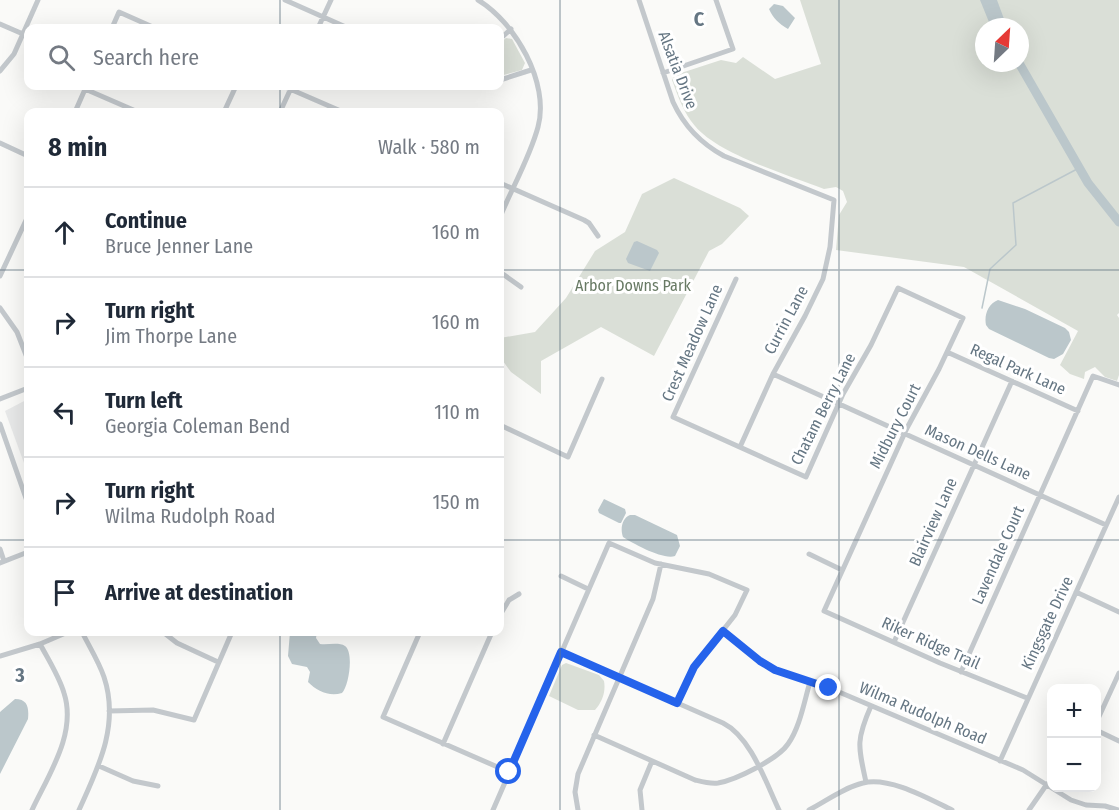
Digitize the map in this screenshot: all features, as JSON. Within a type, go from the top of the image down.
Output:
[{"type":"street","points":[[27,24],[38,0]]},
{"type":"street","points":[[285,0],[339,24]]},
{"type":"street","points":[[320,24],[330,0]]},
{"type":"street","points":[[478,0],[497,14],[511,29],[524,50],[540,97],[540,117],[534,138],[504,207]]},
{"type":"street","name":"Alsatia Drive","points":[[639,0],[674,105],[694,135],[724,156],[834,200]]},
{"type":"street","points":[[663,73],[733,49],[716,0]]},
{"type":"street","points":[[114,24],[119,12],[146,24]]},
{"type":"street","points":[[0,24],[23,34],[14,54],[0,71]]},
{"type":"street","points":[[504,35],[511,29]]},
{"type":"street","points":[[504,79],[531,70]]},
{"type":"street","points":[[77,108],[85,90]]},
{"type":"street","points":[[92,90],[130,108]]},
{"type":"street","points":[[226,108],[235,90]]},
{"type":"street","points":[[282,108],[291,90]]},
{"type":"street","points":[[298,90],[335,108]]},
{"type":"street","points":[[0,143],[24,154]]},
{"type":"street","points":[[504,185],[584,220],[598,236]]},
{"type":"street","name":"Currin Lane","points":[[740,447],[773,374],[805,316],[822,279],[830,247],[834,200]]},
{"type":"street","points":[[0,276],[24,225]]},
{"type":"street","points":[[504,275],[520,287]]},
{"type":"street","name":"Crest Meadow Lane","points":[[673,417],[736,279]]},
{"type":"street","name":"Chatam Berry Lane","points":[[673,417],[806,477],[838,404],[871,345],[898,288]]},
{"type":"street","name":"Midbury Court","points":[[824,610],[904,434],[963,318],[898,288]]},
{"type":"street","points":[[0,308],[24,340]]},
{"type":"street","name":"Regal Park Lane","points":[[947,352],[1078,411]]},
{"type":"street","name":"Mason Dells Lane","points":[[773,374],[1106,525]]},
{"type":"street","name":"Lavendale Court","points":[[962,672],[1093,376],[1119,385]]},
{"type":"street","points":[[504,427],[568,457],[602,380]]},
{"type":"street","name":"Blairview Lane","points":[[894,642],[1012,381]]},
{"type":"street","points":[[0,399],[24,390]]},
{"type":"street","points":[[0,424],[24,493]]},
{"type":"street","name":"Kingsgate Drive","points":[[1000,760],[1119,497]]},
{"type":"street","points":[[493,810],[609,543],[661,564],[709,574],[747,590],[738,610],[694,667],[677,703]]},
{"type":"street","points":[[0,549],[2,562],[24,554]]},
{"type":"street","points":[[809,554],[842,570]]},
{"type":"street","points":[[578,810],[575,783],[653,599],[661,564]]},
{"type":"street","points":[[561,576],[588,588]]},
{"type":"street","points":[[1076,592],[1119,612]]},
{"type":"street","points":[[504,608],[509,600],[519,594]]},
{"type":"street","name":"Riker Ridge Trail","points":[[824,610],[962,672],[1027,698]]},
{"type":"street","name":"Wilma Rudolph Road","points":[[723,631],[768,666],[784,674],[871,706],[1032,774],[1047,784]]},
{"type":"street","points":[[0,656],[59,636]]},
{"type":"street","points":[[79,810],[99,766],[106,743],[109,711],[104,676],[84,636]]},
{"type":"street","points":[[168,636],[177,643],[218,662]]},
{"type":"street","points":[[109,711],[153,710],[194,720],[230,636]]},
{"type":"street","points":[[418,636],[383,717],[509,772]]},
{"type":"street","points":[[443,744],[490,636]]},
{"type":"street","points":[[32,810],[64,741],[68,722],[64,693],[40,644]]},
{"type":"street","points":[[561,652],[735,730],[744,741],[779,810]]},
{"type":"street","points":[[1101,712],[1119,673]]},
{"type":"street","points":[[594,735],[695,780],[709,783],[729,780],[778,754],[790,742],[810,682]]},
{"type":"street","points":[[866,782],[858,743],[871,706]]},
{"type":"street","points":[[1101,732],[1119,741]]},
{"type":"street","points":[[642,810],[640,790],[652,761]]},
{"type":"street","points":[[99,766],[132,781],[158,786]]},
{"type":"street","points":[[808,810],[866,782],[888,783],[952,810]]},
{"type":"street","points":[[1029,810],[1047,784]]},
{"type":"street","name":"Wilma Rudolph Road","points":[[1058,792],[1079,803],[1106,806],[1118,810]]},
{"type":"shaded area","points":[[980,0],[997,0],[1004,18],[987,18]]},
{"type":"shaded area","points":[[774,4],[783,6],[795,18],[788,29],[769,9]]},
{"type":"shaded area","points":[[637,241],[659,253],[650,271],[628,263],[626,259],[634,242]]},
{"type":"shaded area","points":[[998,300],[1025,309],[1065,328],[1071,340],[1063,354],[1054,359],[1049,358],[989,329],[986,325],[986,314],[989,307]]},
{"type":"shaded area","points":[[24,401],[24,463],[5,411]]},
{"type":"shaded area","points":[[604,499],[625,509],[626,513],[621,523],[599,513],[598,510]]},
{"type":"shaded area","points":[[630,515],[635,515],[677,535],[680,546],[675,556],[656,554],[623,537],[622,524]]},
{"type":"shaded area","points":[[290,636],[316,636],[320,644],[345,646],[348,649],[350,669],[345,689],[342,693],[328,694],[315,688],[308,682],[310,672],[307,667],[292,664],[288,656]]},
{"type":"shaded area","points":[[15,699],[27,705],[28,719],[0,774],[0,712]]},
{"type":"green space","points":[[800,0],[1119,0],[1119,313],[1117,315],[1119,318],[1119,375],[1117,381],[1105,377],[1095,367],[1085,372],[1084,379],[1070,374],[1060,365],[1078,331],[964,267],[836,250],[839,215],[847,202],[843,191],[836,187],[824,189],[755,163],[720,146],[691,121],[681,104],[672,80],[675,75],[721,60],[736,63],[743,57],[775,79],[821,64]]},
{"type":"green space","points":[[512,39],[525,63],[522,70],[504,75],[504,40]]},
{"type":"green space","name":"Arbor Downs Park","points":[[674,178],[740,208],[749,216],[722,244],[709,251],[654,356],[601,327],[541,361],[541,394],[511,372],[504,362],[504,337],[535,332],[566,298],[595,251],[625,232],[642,194]]},
{"type":"green space","points":[[566,663],[599,675],[604,681],[603,697],[595,710],[578,710],[549,696],[562,665]]},
{"type":"waterway","points":[[1024,72],[1088,183],[1119,222]]},
{"type":"waterway","points":[[982,308],[990,269],[1016,245],[1013,203],[1079,168]]},
{"type":"route","points":[[509,772],[561,652],[677,703],[697,662],[723,631],[760,661],[775,670],[829,688]]}]
